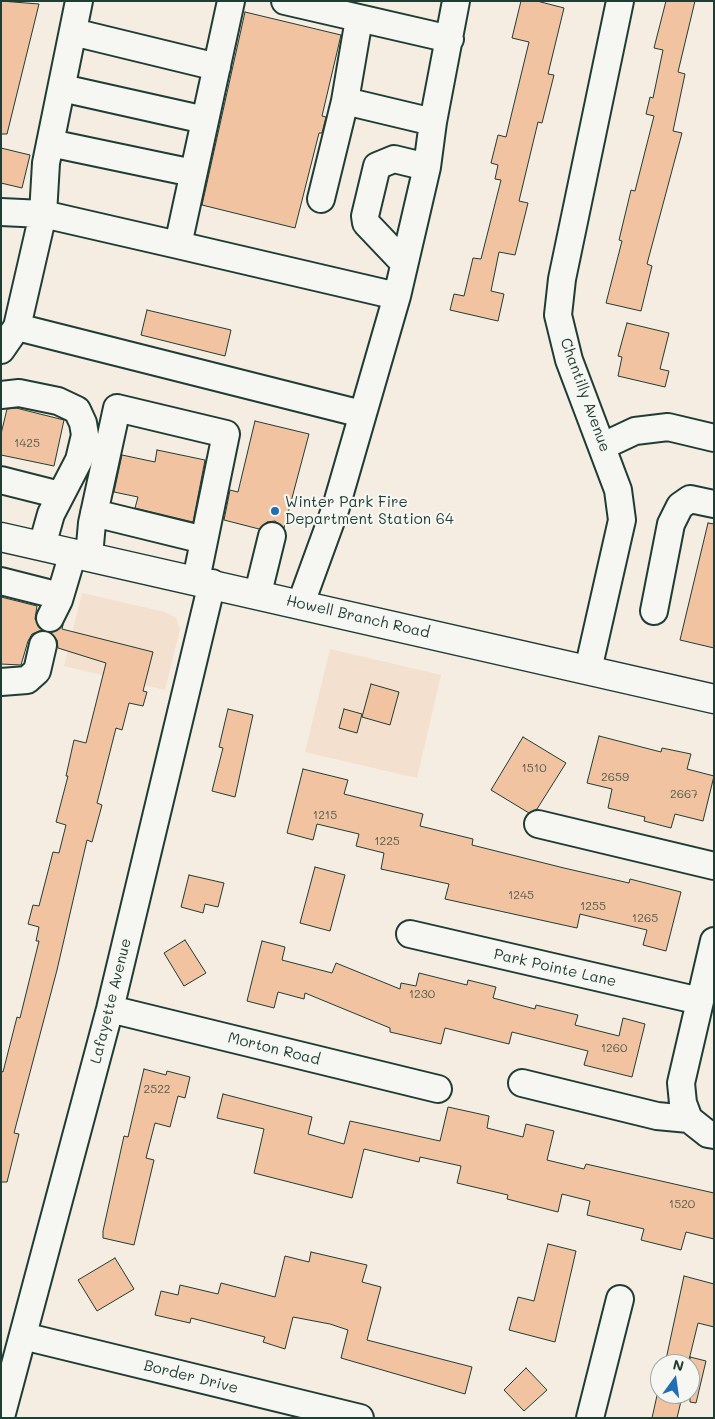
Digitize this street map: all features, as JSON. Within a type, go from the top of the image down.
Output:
[{"type":"main road","name":"Howell Branch Road","points":[[1,537],[258,593],[714,699]]},
{"type":"street","points":[[1,350],[17,327],[43,214],[46,163],[79,1]]},
{"type":"street","points":[[178,245],[231,1]]},
{"type":"street","points":[[284,1],[450,39]]},
{"type":"street","points":[[301,603],[336,507],[397,296],[427,167],[433,122],[456,1]]},
{"type":"street","name":"Chantilly Avenue","points":[[588,670],[622,520],[618,490],[569,360],[558,315],[562,279],[620,1]]},
{"type":"street","points":[[322,199],[345,101],[359,19]]},
{"type":"street","points":[[73,32],[217,66]]},
{"type":"street","points":[[62,88],[205,120]]},
{"type":"street","points":[[345,101],[433,122]]},
{"type":"street","points":[[50,143],[193,174]]},
{"type":"street","points":[[404,263],[366,223],[364,216],[377,166],[394,159],[427,167]]},
{"type":"street","points":[[1,212],[43,214],[397,296]]},
{"type":"street","points":[[17,327],[362,414]]},
{"type":"street","points":[[1,395],[19,392],[58,400],[77,410],[83,423],[85,435],[76,466],[50,514],[42,546]]},
{"type":"street","name":"Lafayette Avenue","points":[[1,1417],[110,1009],[204,582],[204,540],[226,434],[117,408],[94,513]]},
{"type":"street","points":[[603,446],[635,431],[668,427],[714,438]]},
{"type":"street","points":[[1,480],[60,495]]},
{"type":"street","points":[[654,611],[671,524],[680,506],[690,499],[714,504]]},
{"type":"street","points":[[1,582],[55,607],[81,554],[94,513],[204,540]]},
{"type":"street","points":[[258,593],[272,536]]},
{"type":"street","points":[[1,682],[27,680],[37,671],[43,644]]},
{"type":"street","points":[[538,824],[714,866]]},
{"type":"street","name":"Park Pointe Lane","points":[[410,934],[700,1001]]},
{"type":"street","points":[[714,941],[681,1082],[683,1103],[689,1119],[708,1134],[714,1135]]},
{"type":"street","name":"Morton Road","points":[[110,1009],[438,1089]]},
{"type":"street","points":[[522,1083],[657,1116],[689,1119]]},
{"type":"street","points":[[590,1418],[620,1299]]},
{"type":"street","name":"Border Drive","points":[[22,1336],[360,1418]]},
{"type":"shaded area","points":[[82,593],[165,612],[176,618],[180,629],[165,690],[64,666]]},
{"type":"shaded area","points":[[330,649],[441,675],[417,778],[305,752]]},
{"type":"building","points":[[1,1],[39,4],[7,134],[1,134]]},
{"type":"building","points":[[521,1],[537,1],[564,8],[548,74],[554,75],[542,123],[538,122],[519,201],[528,203],[515,255],[499,252],[491,291],[504,294],[498,321],[450,310],[454,294],[464,296],[473,258],[481,259],[501,180],[495,179],[498,165],[491,163],[498,135],[506,137],[529,42],[512,38]]},
{"type":"building","points":[[666,1],[695,1],[678,72],[685,74],[673,131],[682,133],[647,264],[652,266],[641,311],[606,303],[622,241],[619,240],[631,190],[635,191],[654,116],[646,114],[650,97],[653,98],[663,50],[654,48]]},
{"type":"building","points":[[245,12],[341,35],[322,116],[326,117],[322,133],[319,133],[295,228],[202,205]]},
{"type":"building","points":[[1,148],[30,155],[22,188],[1,183]]},
{"type":"building","points":[[147,310],[231,330],[225,356],[141,335]]},
{"type":"building","points":[[627,323],[669,333],[660,369],[669,371],[665,387],[618,376],[622,357],[618,356]]},
{"type":"building","points":[[16,408],[64,420],[54,466],[1,455],[1,434],[7,409]]},
{"type":"building","points":[[255,421],[309,434],[284,528],[275,521],[267,522],[259,529],[224,520],[230,490],[238,492]]},
{"type":"building","points":[[157,450],[205,460],[193,522],[135,508],[138,497],[114,492],[122,455],[155,462]]},
{"type":"building","points":[[708,523],[714,524],[714,648],[680,640]]},
{"type":"building","points":[[1,597],[37,606],[35,619],[42,630],[32,634],[21,665],[1,664]]},
{"type":"building","points":[[63,625],[62,629],[153,652],[143,691],[147,692],[143,706],[129,703],[122,730],[116,728],[97,803],[102,805],[92,842],[87,840],[57,970],[14,1133],[19,1134],[7,1182],[1,1182],[1,1071],[3,1072],[17,1017],[20,1018],[39,941],[36,941],[39,927],[28,924],[33,905],[39,906],[53,852],[59,853],[66,825],[56,822],[68,776],[66,776],[74,740],[86,743],[106,663],[58,648],[57,640],[51,633]]},
{"type":"building","points":[[371,684],[399,692],[390,725],[362,717]]},
{"type":"building","points":[[228,709],[253,715],[235,797],[212,791],[223,748],[219,747]]},
{"type":"building","points":[[344,709],[362,714],[357,733],[339,728]]},
{"type":"building","points":[[599,736],[661,752],[662,748],[691,754],[687,769],[714,776],[703,821],[675,814],[671,828],[644,821],[645,817],[608,808],[612,789],[587,783]]},
{"type":"building","points":[[523,737],[566,763],[537,809],[529,813],[491,790]]},
{"type":"building","points":[[303,769],[348,780],[344,794],[423,814],[420,826],[473,839],[472,845],[629,883],[630,879],[681,892],[666,951],[643,945],[647,930],[580,914],[577,928],[445,899],[449,884],[381,869],[384,853],[356,846],[359,834],[317,824],[313,840],[287,833]]},
{"type":"building","points":[[315,867],[345,875],[330,931],[300,923]]},
{"type":"building","points":[[189,875],[224,883],[218,907],[205,904],[203,913],[181,907]]},
{"type":"building","points":[[185,940],[206,973],[184,986],[164,953]]},
{"type":"building","points":[[262,941],[285,947],[282,960],[332,973],[336,963],[400,989],[401,983],[416,986],[419,973],[467,985],[468,980],[496,987],[493,998],[535,1009],[536,1005],[578,1015],[575,1025],[619,1036],[623,1018],[645,1024],[632,1077],[584,1065],[588,1051],[512,1032],[509,1044],[445,1028],[441,1044],[390,1032],[390,1028],[305,993],[304,999],[278,992],[274,1008],[247,1001]]},
{"type":"building","points":[[144,1069],[166,1075],[167,1071],[190,1077],[185,1098],[178,1096],[170,1127],[155,1123],[146,1158],[154,1160],[134,1245],[103,1238],[103,1231],[124,1136],[128,1137]]},
{"type":"building","points":[[223,1094],[312,1117],[308,1134],[344,1144],[350,1121],[440,1141],[448,1107],[489,1116],[487,1128],[523,1137],[526,1124],[554,1131],[547,1160],[584,1169],[586,1164],[714,1193],[714,1239],[686,1232],[681,1250],[641,1240],[644,1229],[587,1215],[590,1201],[562,1194],[558,1212],[507,1199],[508,1195],[457,1183],[461,1166],[420,1157],[419,1162],[364,1149],[352,1198],[254,1173],[264,1129],[217,1118]]},
{"type":"building","points":[[548,1244],[576,1251],[555,1342],[509,1330],[518,1297],[534,1301]]},
{"type":"building","points":[[311,1252],[367,1265],[362,1282],[381,1287],[367,1340],[472,1367],[465,1394],[341,1358],[348,1330],[330,1324],[293,1317],[285,1349],[263,1342],[265,1337],[191,1318],[190,1323],[155,1315],[161,1291],[178,1295],[180,1285],[218,1294],[221,1283],[275,1297],[285,1256],[309,1262]]},
{"type":"building","points":[[115,1258],[134,1289],[97,1311],[78,1280]]},
{"type":"building","points":[[684,1276],[714,1284],[714,1327],[698,1323],[690,1354],[667,1354]]},
{"type":"building","points":[[700,1360],[706,1361],[700,1386]]},
{"type":"building","points":[[526,1368],[547,1390],[524,1411],[504,1390]]},
{"type":"building","points":[[655,1404],[680,1404],[677,1418],[652,1418]]},
{"type":"place","name":"Winter Park Fire Department Station 64","points":[[275,511]]}]
